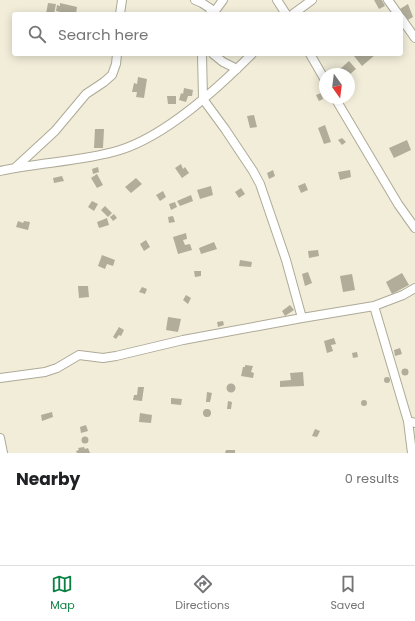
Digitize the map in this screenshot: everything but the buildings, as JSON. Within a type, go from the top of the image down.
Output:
[{"type":"street","points":[[120,12],[122,0]]},
{"type":"street","points":[[195,0],[211,9],[211,12]]},
{"type":"street","points":[[214,12],[223,0]]},
{"type":"street","points":[[277,0],[285,12]]},
{"type":"street","points":[[296,12],[312,0]]},
{"type":"street","points":[[388,0],[397,12]]},
{"type":"street","points":[[403,21],[415,38]]},
{"type":"street","points":[[16,167],[55,132],[86,94],[112,75],[117,56]]},
{"type":"street","points":[[202,56],[203,99],[233,141],[260,184],[286,260],[302,318]]},
{"type":"street","points":[[216,56],[223,62],[237,69]]},
{"type":"street","points":[[0,171],[16,167],[90,157],[125,148],[153,135],[203,99],[250,56]]},
{"type":"street","points":[[311,56],[319,70]]},
{"type":"street","points":[[339,104],[398,204],[415,228]]},
{"type":"street","points":[[0,387],[1,378],[45,372],[57,368],[79,355],[103,358],[116,356],[183,340],[374,306],[403,295],[415,288]]},
{"type":"street","points":[[374,306],[412,422],[412,453]]},
{"type":"street","points":[[0,438],[3,453]]}]
